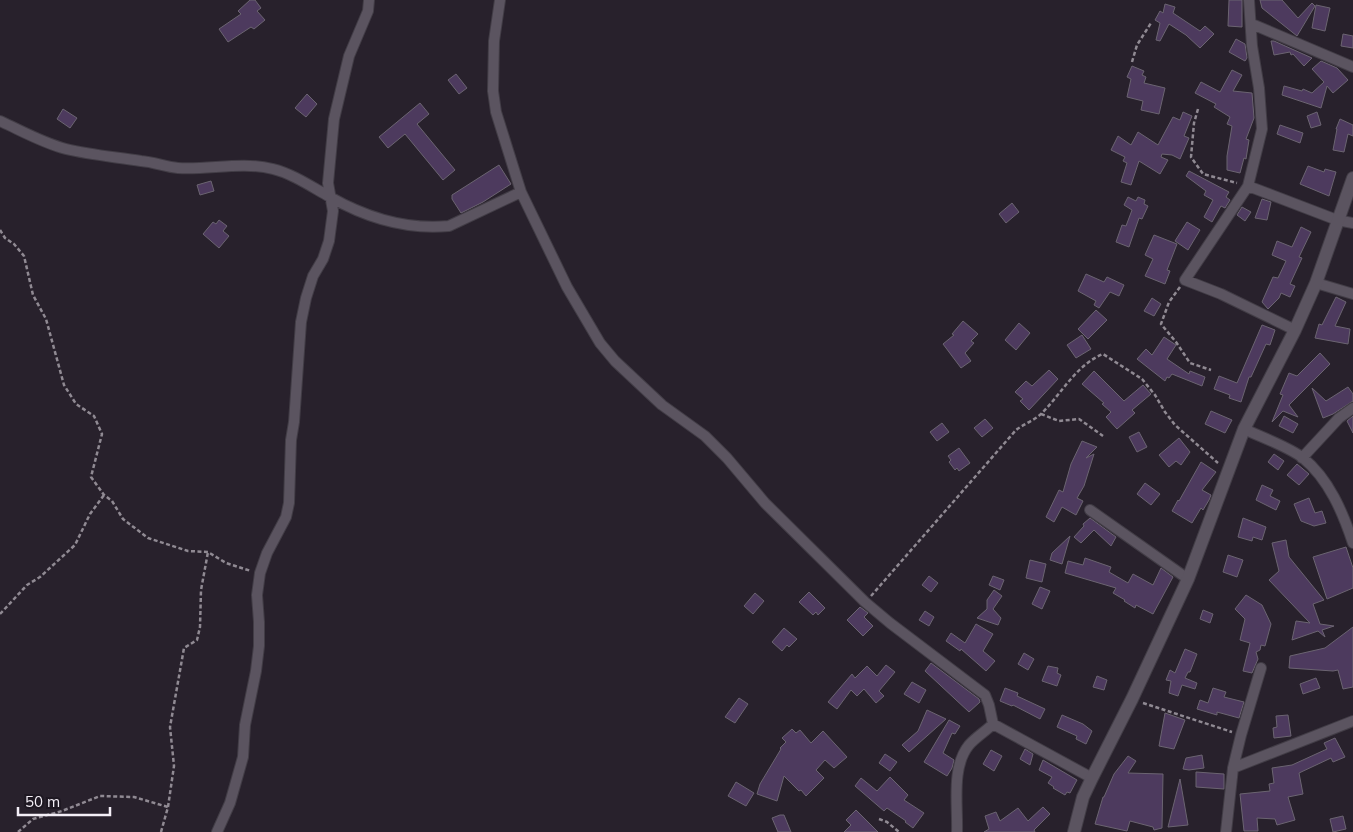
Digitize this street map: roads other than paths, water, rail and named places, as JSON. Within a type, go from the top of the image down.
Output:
[{"type":"street","points":[[217,832],[230,803],[244,757],[244,725],[256,671],[259,646],[256,595],[260,573],[267,553],[286,517],[289,503],[291,440],[301,322],[313,276],[329,241],[333,211],[328,170],[334,119],[349,56],[368,11],[369,0]]},
{"type":"street","points":[[500,0],[494,41],[493,91],[496,112],[520,192],[572,296],[600,343],[615,361],[662,405],[705,436],[727,458],[765,503],[865,602],[985,695],[990,705],[993,724]]},
{"type":"street","points":[[1249,0],[1252,46],[1259,88],[1262,129],[1248,186],[1185,280],[1221,294],[1295,330]]},
{"type":"street","points":[[1252,24],[1353,66]]},
{"type":"street","points":[[0,121],[52,144],[80,152],[145,161],[178,168],[247,165],[273,169],[298,178],[349,208],[378,220],[411,226],[450,226],[520,192]]},
{"type":"street","points":[[1074,832],[1084,797],[1092,778],[1132,700],[1188,579],[1244,429],[1295,330],[1316,283],[1353,178]]},
{"type":"street","points":[[1248,186],[1337,220],[1353,223]]},
{"type":"street","points":[[1316,283],[1353,294]]},
{"type":"street","points":[[1302,458],[1339,418],[1353,408]]},
{"type":"street","points":[[1244,429],[1302,458],[1321,478],[1335,500],[1346,520],[1353,543]]},
{"type":"street","points":[[1090,510],[1188,579]]},
{"type":"street","points":[[1226,832],[1234,768],[1241,735],[1261,668]]},
{"type":"street","points":[[1234,768],[1353,721]]},
{"type":"street","points":[[993,724],[1092,778]]},
{"type":"street","points":[[957,832],[958,775],[962,759],[969,745],[993,724]]}]
